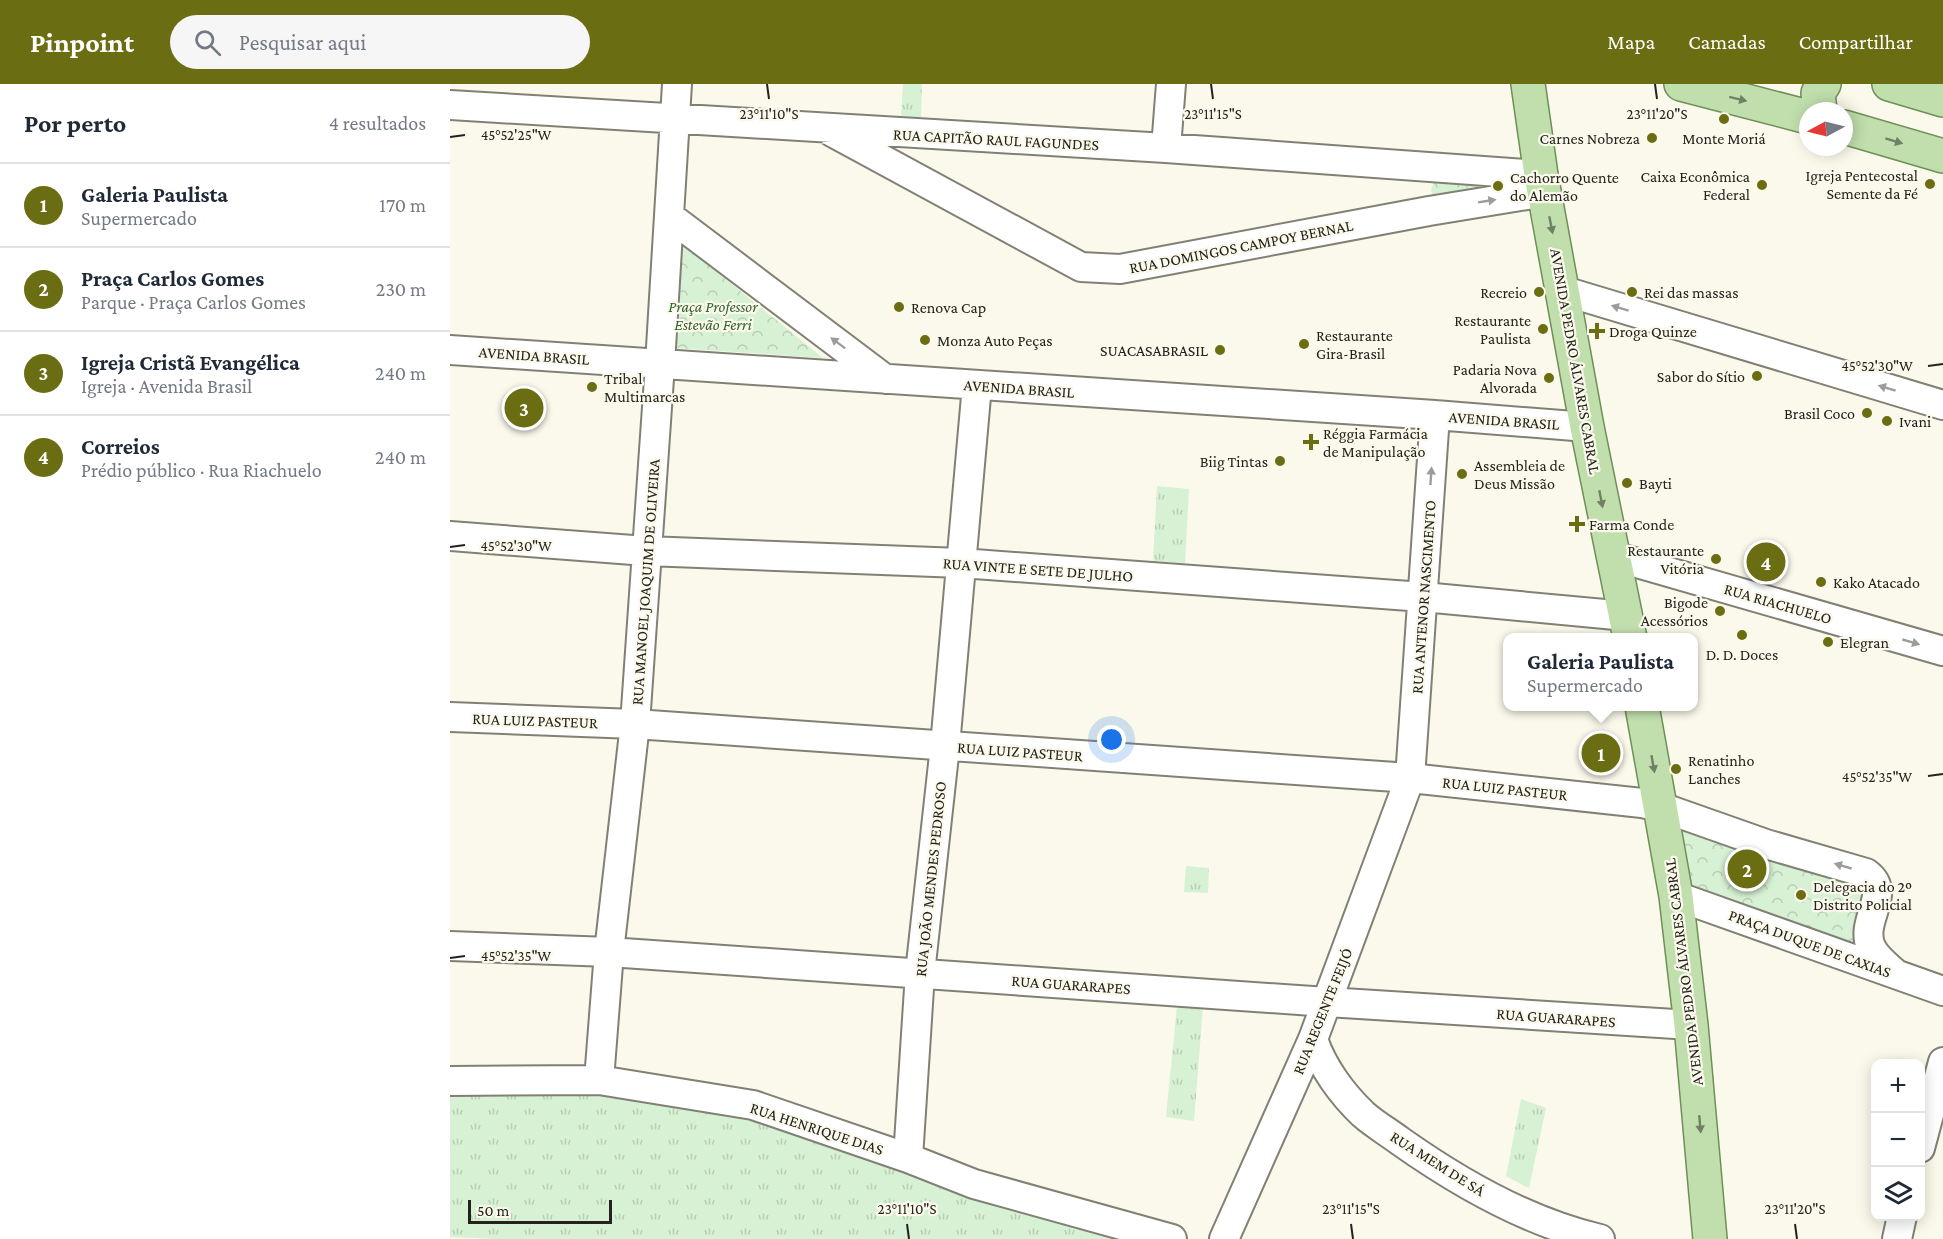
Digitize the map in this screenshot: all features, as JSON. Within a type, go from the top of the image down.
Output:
[{"type":"main road","name":"AVENIDA PEDRO ÁLVARES CABRAL","points":[[1528,84],[1543,183],[1587,427],[1628,627]]},
{"type":"main road","points":[[1682,84],[1799,115]]},
{"type":"main road","points":[[1819,102],[1818,93],[1824,84]]},
{"type":"main road","points":[[1866,84],[1898,86],[1943,100]]},
{"type":"main road","points":[[1853,130],[1943,156]]},
{"type":"main road","name":"AVENIDA PEDRO ÁLVARES CABRAL","points":[[1643,711],[1676,896],[1691,1025],[1710,1239]]},
{"type":"street","name":"RUA MANOEL JOAQUIM DE OLIVEIRA","points":[[599,1080],[609,952],[635,724],[677,84]]},
{"type":"street","points":[[1166,148],[1171,84]]},
{"type":"street","name":"RUA CAPITÃO RAUL FAGUNDES","points":[[450,105],[1166,148],[1426,167],[1543,183]]},
{"type":"street","name":"RUA DOMINGOS CAMPOY BERNAL","points":[[825,129],[1081,267],[1120,269],[1429,211],[1543,183]]},
{"type":"street","points":[[1426,167],[1429,211]]},
{"type":"street","points":[[669,216],[885,379]]},
{"type":"street","points":[[1564,291],[1943,405]]},
{"type":"street","name":"AVENIDA BRASIL","points":[[450,350],[1587,427]]},
{"type":"street","name":"RUA JOÃO MENDES PEDROSO","points":[[908,1158],[920,972],[945,746],[976,385]]},
{"type":"street","name":"RUA ANTENOR NASCIMENTO","points":[[1410,778],[1435,415]]},
{"type":"street","name":"RUA VINTE E SETE DE JULHO","points":[[450,536],[646,551],[961,563],[1423,597],[1628,627]]},
{"type":"street","name":"RUA RIACHUELO","points":[[1613,556],[1943,651]]},
{"type":"street","name":"RUA LUIZ PASTEUR","points":[[450,717],[635,724],[1410,778],[1642,803],[1661,807],[1766,844],[1866,873],[1874,879],[1878,894],[1868,927]]},
{"type":"street","name":"RUA REGENTE FEIJÓ","points":[[1224,1239],[1313,1039],[1410,778]]},
{"type":"street","name":"PRAÇA DUQUE DE CAXIAS","points":[[1676,896],[1943,991]]},
{"type":"street","points":[[1827,950],[1840,950],[1851,945],[1868,927]]},
{"type":"street","points":[[1868,927],[1873,950],[1896,974]]},
{"type":"street","name":"RUA GUARARAPES","points":[[450,946],[609,952],[1691,1025]]},
{"type":"street","name":"RUA MEM DE SÁ","points":[[1313,1039],[1324,1065],[1364,1114],[1415,1151],[1485,1194],[1540,1219],[1600,1239]]},
{"type":"street","points":[[1925,1129],[1943,1062]]},
{"type":"street","name":"RUA HENRIQUE DIAS","points":[[450,1081],[599,1080],[753,1105],[908,1158],[974,1184],[1172,1239]]},
{"type":"street","points":[[1897,1239],[1901,1221]]},
{"type":"green space","points":[[903,84],[922,84],[921,118],[901,117]]},
{"type":"green space","points":[[1436,177],[1526,188],[1434,199],[1431,190]]},
{"type":"green space","name":"Praça Professor Estevão Ferri","points":[[681,243],[823,358],[676,348]]},
{"type":"green space","points":[[1157,486],[1189,489],[1185,563],[1153,561]]},
{"type":"green space","points":[[1685,824],[1873,890],[1851,948],[1681,887],[1677,830]]},
{"type":"green space","points":[[1186,866],[1209,868],[1208,893],[1184,892]]},
{"type":"green space","points":[[1177,1006],[1203,1007],[1194,1121],[1166,1117]]},
{"type":"green space","points":[[600,1086],[752,1112],[1151,1239],[493,1239],[450,1237],[450,1092]]},
{"type":"green space","points":[[1521,1099],[1546,1108],[1529,1188],[1506,1176]]},
{"type":"place","name":"Monte Moriá","points":[[1724,119]]},
{"type":"place","name":"Carnes Nobreza","points":[[1652,138]]},
{"type":"place","name":"Igreja Pentecostal Semente da Fé","points":[[1930,184]]},
{"type":"place","name":"Caixa Econômica Federal","points":[[1762,185]]},
{"type":"place","name":"Cachorro Quente do Alemão","points":[[1498,186]]},
{"type":"place","name":"Recreio","points":[[1539,292]]},
{"type":"place","name":"Rei das massas","points":[[1632,292]]},
{"type":"place","name":"Renova Cap","points":[[899,307]]},
{"type":"place","name":"Restaurante Paulista","points":[[1543,329]]},
{"type":"place","name":"Droga Quinze","points":[[1597,331]]},
{"type":"place","name":"Monza Auto Peças","points":[[925,340]]},
{"type":"place","name":"Restaurante Gira-Brasil","points":[[1304,344]]},
{"type":"place","name":"SUACASABRASIL","points":[[1220,350]]},
{"type":"place","name":"Sabor do Sítio","points":[[1757,376]]},
{"type":"place","name":"Padaria Nova Alvorada","points":[[1549,378]]},
{"type":"place","name":"Tribal Multimarcas","points":[[592,387]]},
{"type":"place","name":"Igreja Cristã Evangélica","points":[[524,408]]},
{"type":"place","name":"Brasil Coco","points":[[1867,413]]},
{"type":"place","name":"Ivani","points":[[1887,421]]},
{"type":"place","name":"Réggia Farmácia de Manipulação","points":[[1311,442]]},
{"type":"place","name":"Biig Tintas","points":[[1280,461]]},
{"type":"place","name":"Assembleia de Deus Missão","points":[[1462,474]]},
{"type":"place","name":"Bayti","points":[[1627,483]]},
{"type":"place","name":"Farma Conde","points":[[1577,524]]},
{"type":"place","name":"Restaurante Vitória","points":[[1716,559]]},
{"type":"place","name":"Correios","points":[[1766,562]]},
{"type":"place","name":"Kako Atacado","points":[[1821,582]]},
{"type":"place","name":"Bigode Acessórios","points":[[1720,611]]},
{"type":"place","name":"D. D. Doces","points":[[1742,635]]},
{"type":"place","name":"Elegran","points":[[1828,642]]},
{"type":"place","name":"Galeria Paulista","points":[[1601,753]]},
{"type":"place","name":"Renatinho Lanches","points":[[1676,769]]},
{"type":"place","name":"Praça Carlos Gomes","points":[[1747,869]]},
{"type":"place","name":"Delegacia do 2º Distrito Policial","points":[[1801,895]]}]
